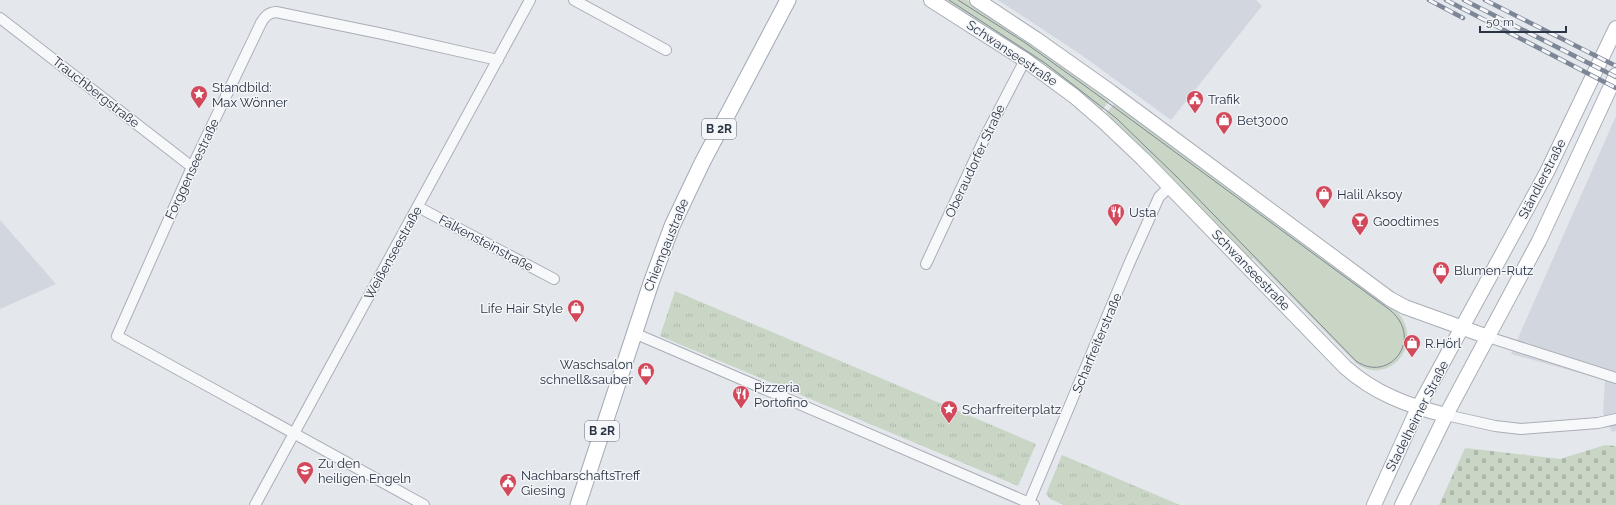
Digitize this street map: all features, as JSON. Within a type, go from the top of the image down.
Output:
[{"type":"main road","name":"Chiemgaustraße","points":[[578,505],[634,333],[665,244],[682,204],[718,130],[788,0]]},
{"type":"main road","name":"Schwanseestraße","points":[[931,0],[1025,60],[1093,112],[1170,186],[1344,367],[1368,386],[1418,408],[1446,415]]},
{"type":"main road","name":"Schwanseestraße","points":[[976,0],[1036,39],[1111,92],[1390,299],[1406,307],[1488,337]]},
{"type":"main road","name":"Ständlerstraße","points":[[1462,328],[1547,172],[1616,28]]},
{"type":"main road","name":"Ständlerstraße","points":[[1488,337],[1539,241],[1616,74]]},
{"type":"main road","name":"Stadelheimer Straße","points":[[1374,505],[1418,408],[1462,328]]},
{"type":"main road","name":"Stadelheimer Straße","points":[[1402,505],[1446,415],[1488,337]]},
{"type":"street","name":"Weißenseestraße","points":[[255,505],[530,0]]},
{"type":"street","points":[[574,0],[666,50]]},
{"type":"street","name":"Forggenseestraße","points":[[294,433],[117,336],[192,167],[261,23],[269,13],[276,12],[498,60]]},
{"type":"street","name":"Trauchbergstraße","points":[[0,18],[192,167]]},
{"type":"street","name":"Oberaudorfer Straße","points":[[926,264],[987,133],[1025,60]]},
{"type":"street","name":"Scharfreiterstraße","points":[[1030,504],[1132,258],[1159,197],[1170,186]]},
{"type":"street","name":"Falkensteinstraße","points":[[418,207],[554,279]]},
{"type":"street","points":[[634,333],[1030,504]]},
{"type":"street","name":"Schwanseestraße","points":[[1488,337],[1616,378]]},
{"type":"street","name":"Schwanseestraße","points":[[1446,415],[1495,426],[1521,429],[1598,423],[1616,419]]},
{"type":"street","points":[[294,433],[424,505]]},
{"type":"shaded area","points":[[998,0],[1256,0],[1262,6],[1171,120],[1080,54]]},
{"type":"shaded area","points":[[1616,116],[1616,431],[1612,432],[1603,413],[1605,380],[1511,354]]},
{"type":"shaded area","points":[[0,220],[56,284],[0,309]]},
{"type":"green space","points":[[942,0],[967,0],[1107,95],[1105,98],[1109,101],[1101,112]]},
{"type":"green space","points":[[1116,102],[1395,309],[1404,322],[1407,335],[1406,347],[1400,358],[1392,366],[1381,370],[1369,370],[1357,364],[1253,258],[1250,260],[1109,119],[1111,117],[1106,113]]},
{"type":"green space","points":[[675,291],[1036,444],[1018,486],[660,336]]},
{"type":"green space","points":[[1605,445],[1616,446],[1616,505],[1439,505],[1465,448],[1560,459]]},
{"type":"green space","points":[[1062,455],[1180,505],[1064,505],[1050,499],[1046,494]]},
{"type":"tram line","points":[[949,0],[1045,63],[1116,118],[1177,177],[1356,361],[1368,367],[1380,367],[1390,363],[1398,355],[1403,345],[1404,333],[1400,321],[1390,310],[1024,42],[958,0]]},
{"type":"railway","points":[[1429,0],[1463,18]]},
{"type":"railway","points":[[1446,0],[1616,88]]},
{"type":"railway","points":[[1464,0],[1616,77]]},
{"type":"railway","points":[[1485,0],[1616,66]]},
{"type":"place","name":"Standbild: Max Wönner","points":[[199,109]]},
{"type":"place","name":"Trafik","points":[[1195,114]]},
{"type":"place","name":"Bet3000","points":[[1224,135]]},
{"type":"place","name":"Halil Aksoy","points":[[1324,209]]},
{"type":"place","name":"Usta","points":[[1116,227]]},
{"type":"place","name":"Goodtimes","points":[[1360,236]]},
{"type":"place","name":"Blumen-Rutz","points":[[1441,285]]},
{"type":"place","name":"Life Hair Style","points":[[576,323]]},
{"type":"place","name":"R.Hörl","points":[[1412,358]]},
{"type":"place","name":"Waschsalon schnell&sauber","points":[[646,386]]},
{"type":"place","name":"Pizzeria Portofino","points":[[741,409]]},
{"type":"place","name":"Scharfreiterplatz","points":[[949,424]]},
{"type":"place","name":"Zu den heiligen Engeln","points":[[305,485]]},
{"type":"place","name":"NachbarschaftsTreff Giesing","points":[[508,497]]}]
